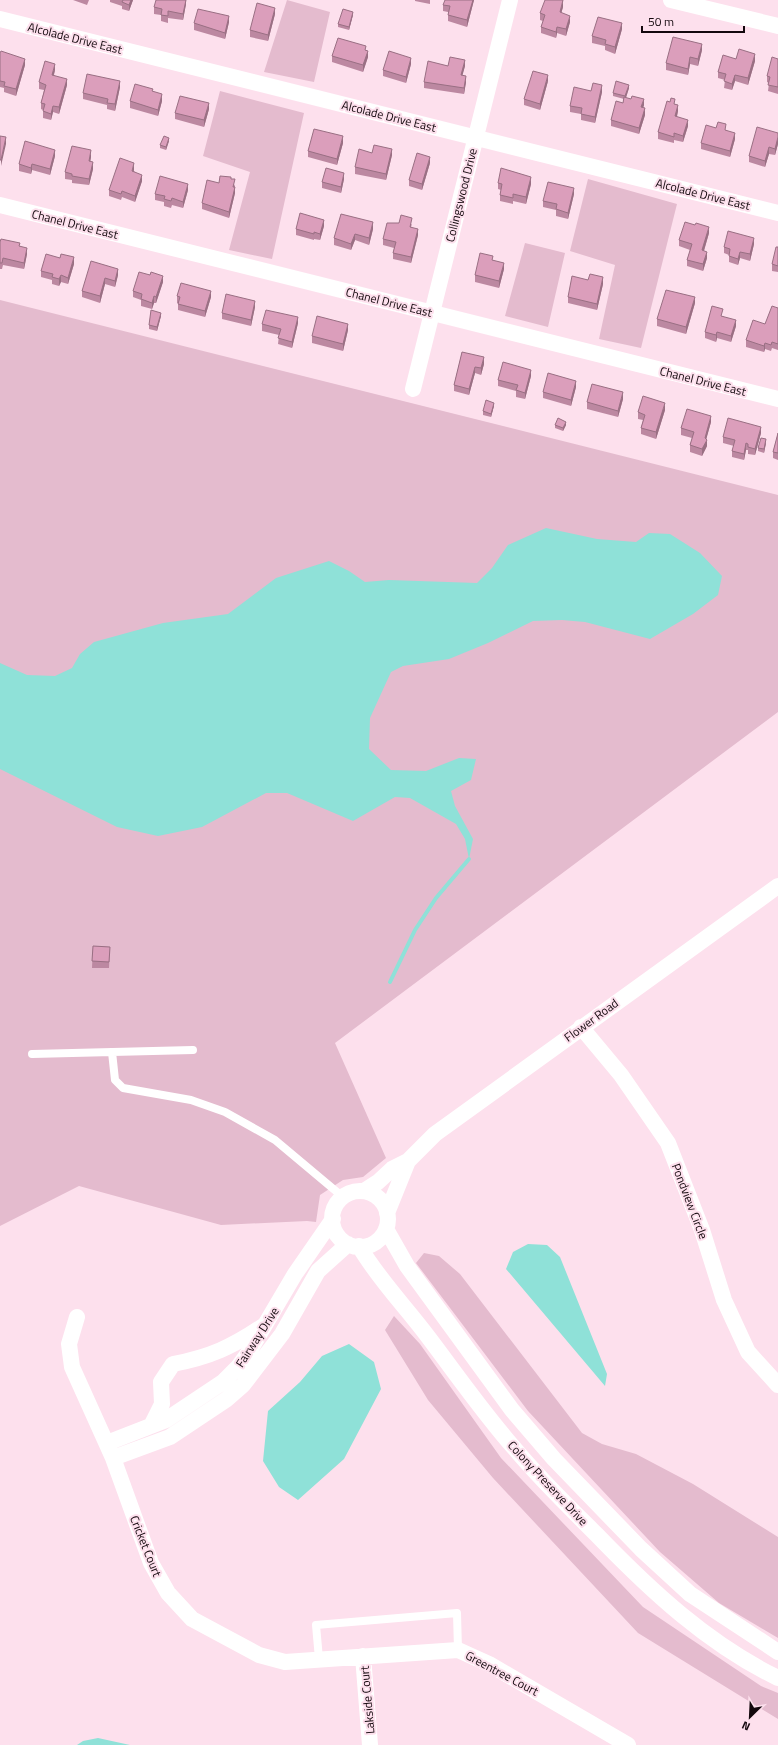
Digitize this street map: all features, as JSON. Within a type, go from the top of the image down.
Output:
[{"type":"street","name":"Collingswood Drive","points":[[413,389],[510,0]]},
{"type":"street","points":[[671,0],[778,26]]},
{"type":"street","name":"Alcolade Drive East","points":[[0,19],[778,213]]},
{"type":"street","name":"Chanel Drive East","points":[[0,205],[778,399]]},
{"type":"street","name":"Flower Road","points":[[364,1191],[378,1182],[392,1169],[408,1161],[435,1134],[778,886]]},
{"type":"street","name":"Pondview Circle","points":[[581,1027],[621,1075],[668,1143],[702,1230],[724,1300],[748,1352],[778,1386]]},
{"type":"street","name":"Flower Road","points":[[387,1213],[408,1161]]},
{"type":"street","points":[[364,1191],[379,1198],[387,1213],[386,1229],[375,1242],[354,1245],[336,1232],[332,1219],[336,1205],[343,1197],[353,1192],[364,1191]]},
{"type":"street","name":"Fairway Drive","points":[[107,1444],[166,1420],[223,1382],[238,1367],[266,1324],[295,1274],[332,1219]]},
{"type":"street","name":"Colony Preserve Drive","points":[[386,1229],[411,1272],[512,1410],[545,1450],[640,1549],[690,1594],[778,1652]]},
{"type":"street","name":"Fairway Drive","points":[[113,1458],[170,1437],[227,1399],[255,1371],[282,1334],[318,1270],[354,1245]]},
{"type":"street","name":"Colony Preserve Drive","points":[[354,1245],[387,1288],[410,1313],[495,1426],[556,1493],[627,1567],[677,1612],[728,1650],[778,1678]]},
{"type":"street","name":"Cricket Court","points":[[77,1317],[69,1344],[72,1367],[113,1458],[151,1563],[168,1594],[192,1619],[259,1655],[285,1662],[363,1656]]},
{"type":"street","points":[[151,1426],[162,1404],[161,1382],[173,1364],[202,1358],[239,1342],[266,1324]]},
{"type":"street","points":[[162,1404],[177,1413],[186,1427]]},
{"type":"street","name":"Greentree Court","points":[[363,1656],[458,1650],[489,1664],[628,1745]]},
{"type":"street","name":"Lakside Court","points":[[363,1656],[370,1745]]},
{"type":"lane","points":[[32,1054],[193,1050]]},
{"type":"lane","points":[[112,1052],[115,1080],[123,1088],[191,1100],[225,1112],[275,1140],[343,1197]]},
{"type":"lane","points":[[319,1659],[316,1625],[457,1613],[458,1650]]},
{"type":"shaded area","points":[[287,0],[330,12],[314,82],[264,72]]},
{"type":"shaded area","points":[[220,91],[304,113],[272,259],[229,250],[250,172],[203,156]]},
{"type":"shaded area","points":[[588,179],[677,204],[641,348],[599,339],[615,265],[570,251]]},
{"type":"shaded area","points":[[525,243],[565,253],[548,327],[505,316]]},
{"type":"shaded area","points":[[0,300],[778,495],[778,712],[335,1043],[386,1158],[363,1177],[343,1180],[320,1195],[316,1222],[307,1221],[221,1225],[79,1186],[0,1226]]},
{"type":"shaded area","points":[[546,528],[597,539],[636,542],[649,533],[670,534],[700,553],[722,576],[718,595],[693,614],[650,639],[585,622],[562,620],[533,621],[488,643],[449,659],[403,666],[391,672],[370,718],[369,749],[391,770],[426,771],[459,758],[476,759],[471,780],[451,791],[455,806],[473,839],[469,859],[465,839],[456,824],[410,798],[395,797],[353,821],[287,793],[266,793],[202,827],[158,836],[117,827],[0,769],[0,663],[27,675],[55,676],[72,668],[80,654],[94,642],[163,623],[228,614],[276,578],[329,561],[349,571],[365,582],[389,580],[477,583],[492,568],[508,545]]},
{"type":"shaded area","points":[[528,1244],[547,1245],[560,1257],[607,1374],[605,1386],[506,1269],[513,1252]]},
{"type":"shaded area","points":[[424,1253],[439,1256],[460,1274],[582,1433],[602,1444],[636,1454],[693,1484],[778,1537],[778,1638],[719,1603],[660,1552],[528,1411],[416,1263]]},
{"type":"shaded area","points":[[394,1316],[420,1344],[501,1458],[643,1607],[761,1686],[778,1693],[778,1719],[638,1633],[493,1478],[428,1400],[385,1330]]},
{"type":"shaded area","points":[[349,1344],[374,1362],[381,1389],[344,1459],[298,1500],[279,1487],[263,1461],[268,1411],[300,1382],[322,1356]]},
{"type":"shaded area","points":[[98,1738],[130,1745],[77,1745],[83,1741]]},
{"type":"building","points":[[123,0],[131,0],[129,5],[122,2]]},
{"type":"building","points":[[156,0],[186,0],[183,14],[168,11],[168,16],[161,15],[162,9],[154,7]]},
{"type":"building","points":[[445,0],[473,0],[467,20],[448,15],[450,6],[443,5]]},
{"type":"building","points":[[545,0],[563,0],[560,12],[570,16],[566,29],[557,27],[556,32],[541,27],[545,15],[540,13]]},
{"type":"building","points":[[257,3],[275,8],[268,35],[250,30]]},
{"type":"building","points":[[198,9],[229,16],[225,33],[194,23]]},
{"type":"building","points":[[343,9],[353,12],[349,27],[338,24]]},
{"type":"building","points":[[598,17],[622,23],[615,47],[605,44],[606,40],[592,36]]},
{"type":"building","points":[[673,37],[702,44],[698,59],[690,57],[688,69],[666,63]]},
{"type":"building","points":[[338,38],[366,46],[365,50],[368,51],[363,65],[332,56]]},
{"type":"building","points":[[739,49],[755,54],[748,78],[735,75],[732,84],[724,81],[726,74],[718,72],[723,55],[736,59]]},
{"type":"building","points":[[1,51],[25,59],[16,89],[4,86],[5,82],[0,81]]},
{"type":"building","points":[[389,51],[411,58],[406,77],[383,70]]},
{"type":"building","points":[[450,57],[465,60],[461,75],[466,76],[464,88],[424,82],[428,61],[448,66]]},
{"type":"building","points":[[772,57],[778,59],[778,87],[768,85],[770,77],[767,76]]},
{"type":"building","points":[[45,61],[55,64],[52,75],[67,79],[59,107],[53,106],[51,114],[43,111],[45,104],[41,103],[46,85],[39,82]]},
{"type":"building","points":[[533,71],[548,75],[540,104],[524,99]]},
{"type":"building","points":[[87,74],[120,81],[115,104],[107,103],[108,99],[83,93]]},
{"type":"building","points":[[616,81],[629,85],[625,96],[613,93]]},
{"type":"building","points":[[593,83],[602,85],[595,117],[581,114],[582,108],[570,106],[574,87],[591,91]]},
{"type":"building","points":[[135,84],[153,89],[152,91],[162,94],[158,110],[130,101]]},
{"type":"building","points":[[180,96],[209,103],[204,120],[175,113]]},
{"type":"building","points":[[632,96],[644,99],[641,107],[645,108],[639,128],[611,120],[616,101],[623,103],[624,97],[631,99]]},
{"type":"building","points":[[671,98],[675,99],[674,104],[678,105],[675,116],[688,120],[683,136],[674,133],[674,137],[658,132],[667,101],[670,102]]},
{"type":"building","points":[[718,122],[726,124],[725,130],[735,133],[730,151],[701,143],[706,125],[716,128]]},
{"type":"building","points":[[757,127],[778,133],[775,149],[769,147],[765,161],[749,156]]},
{"type":"building","points":[[314,129],[343,136],[337,159],[308,151]]},
{"type":"building","points":[[0,136],[6,137],[1,160],[0,160]]},
{"type":"building","points":[[164,136],[169,138],[166,147],[160,145]]},
{"type":"building","points":[[25,141],[55,150],[50,169],[32,164],[31,168],[19,164]]},
{"type":"building","points":[[374,145],[392,149],[386,174],[355,167],[359,149],[372,153]]},
{"type":"building","points":[[72,146],[91,150],[89,161],[93,162],[89,179],[72,176],[72,174],[65,172]]},
{"type":"building","points":[[417,153],[430,157],[422,184],[409,180]]},
{"type":"building","points":[[120,158],[134,163],[132,171],[142,175],[135,196],[122,191],[121,194],[109,190]]},
{"type":"building","points":[[326,168],[344,173],[341,187],[322,182]]},
{"type":"building","points":[[501,168],[531,177],[526,197],[513,194],[513,198],[500,195],[502,184],[498,183]]},
{"type":"building","points":[[160,176],[188,184],[183,202],[172,198],[171,201],[164,199],[165,196],[155,194]]},
{"type":"building","points":[[220,176],[235,179],[233,187],[235,187],[229,212],[202,203],[207,180],[219,183]]},
{"type":"building","points":[[548,182],[574,188],[568,213],[556,209],[557,204],[543,201]]},
{"type":"building","points":[[300,213],[324,220],[320,234],[314,232],[314,234],[296,229]]},
{"type":"building","points":[[341,214],[373,222],[369,238],[355,234],[351,244],[334,238]]},
{"type":"building","points":[[401,215],[412,218],[410,227],[418,229],[411,257],[393,253],[396,242],[383,239],[387,223],[399,223]]},
{"type":"building","points":[[685,222],[695,225],[696,223],[709,227],[702,250],[707,252],[703,264],[687,260],[692,244],[679,240]]},
{"type":"building","points":[[728,231],[754,238],[750,254],[740,252],[738,259],[729,256],[730,249],[724,247]]},
{"type":"building","points":[[1,239],[20,243],[19,246],[27,248],[24,263],[3,258],[2,263],[0,263]]},
{"type":"building","points":[[776,247],[778,247],[778,266],[772,264]]},
{"type":"building","points":[[480,253],[493,256],[492,260],[504,263],[499,281],[475,275]]},
{"type":"building","points":[[46,254],[60,258],[61,254],[74,257],[68,278],[61,275],[59,279],[52,277],[53,274],[41,271]]},
{"type":"building","points":[[91,261],[118,269],[115,281],[105,278],[100,296],[82,291]]},
{"type":"building","points":[[139,272],[150,275],[151,272],[163,276],[156,297],[154,296],[152,303],[141,299],[142,294],[133,291]]},
{"type":"building","points":[[590,274],[603,277],[597,304],[568,297],[572,276],[588,280]]},
{"type":"building","points":[[181,283],[211,291],[205,311],[178,304],[180,297],[177,296]]},
{"type":"building","points":[[666,290],[695,297],[686,327],[657,319]]},
{"type":"building","points":[[226,294],[255,301],[251,320],[222,313]]},
{"type":"building","points":[[712,306],[723,309],[721,316],[736,320],[731,336],[717,332],[716,335],[705,332]]},
{"type":"building","points":[[772,306],[778,308],[778,344],[772,342],[771,345],[765,343],[764,346],[746,340],[753,320],[765,324]]},
{"type":"building","points":[[151,310],[161,313],[157,327],[149,325]]},
{"type":"building","points":[[266,310],[298,317],[292,342],[278,338],[281,329],[262,324]]},
{"type":"building","points":[[317,316],[348,324],[343,344],[312,336]]},
{"type":"building","points":[[462,352],[484,357],[481,368],[475,367],[469,389],[454,385]]},
{"type":"building","points":[[503,362],[531,370],[525,393],[516,390],[518,385],[498,380]]},
{"type":"building","points":[[548,373],[576,381],[571,400],[543,392]]},
{"type":"building","points":[[592,384],[623,392],[618,411],[587,402]]},
{"type":"building","points":[[643,396],[665,403],[656,432],[641,428],[645,415],[638,412]]},
{"type":"building","points":[[486,400],[494,403],[491,414],[483,411]]},
{"type":"building","points":[[687,409],[711,416],[705,438],[707,440],[702,449],[690,445],[694,432],[681,428]]},
{"type":"building","points":[[558,418],[566,422],[563,428],[555,425]]},
{"type":"building","points":[[728,418],[761,427],[755,449],[748,447],[748,444],[746,443],[744,454],[732,451],[735,440],[723,437]]},
{"type":"building","points":[[778,433],[778,453],[773,452]]},
{"type":"building","points":[[761,438],[766,439],[764,449],[758,448]]},
{"type":"building","points":[[93,946],[110,947],[109,962],[92,961]]},
{"type":"waterway","points":[[390,982],[415,930],[436,898],[469,859]]}]
